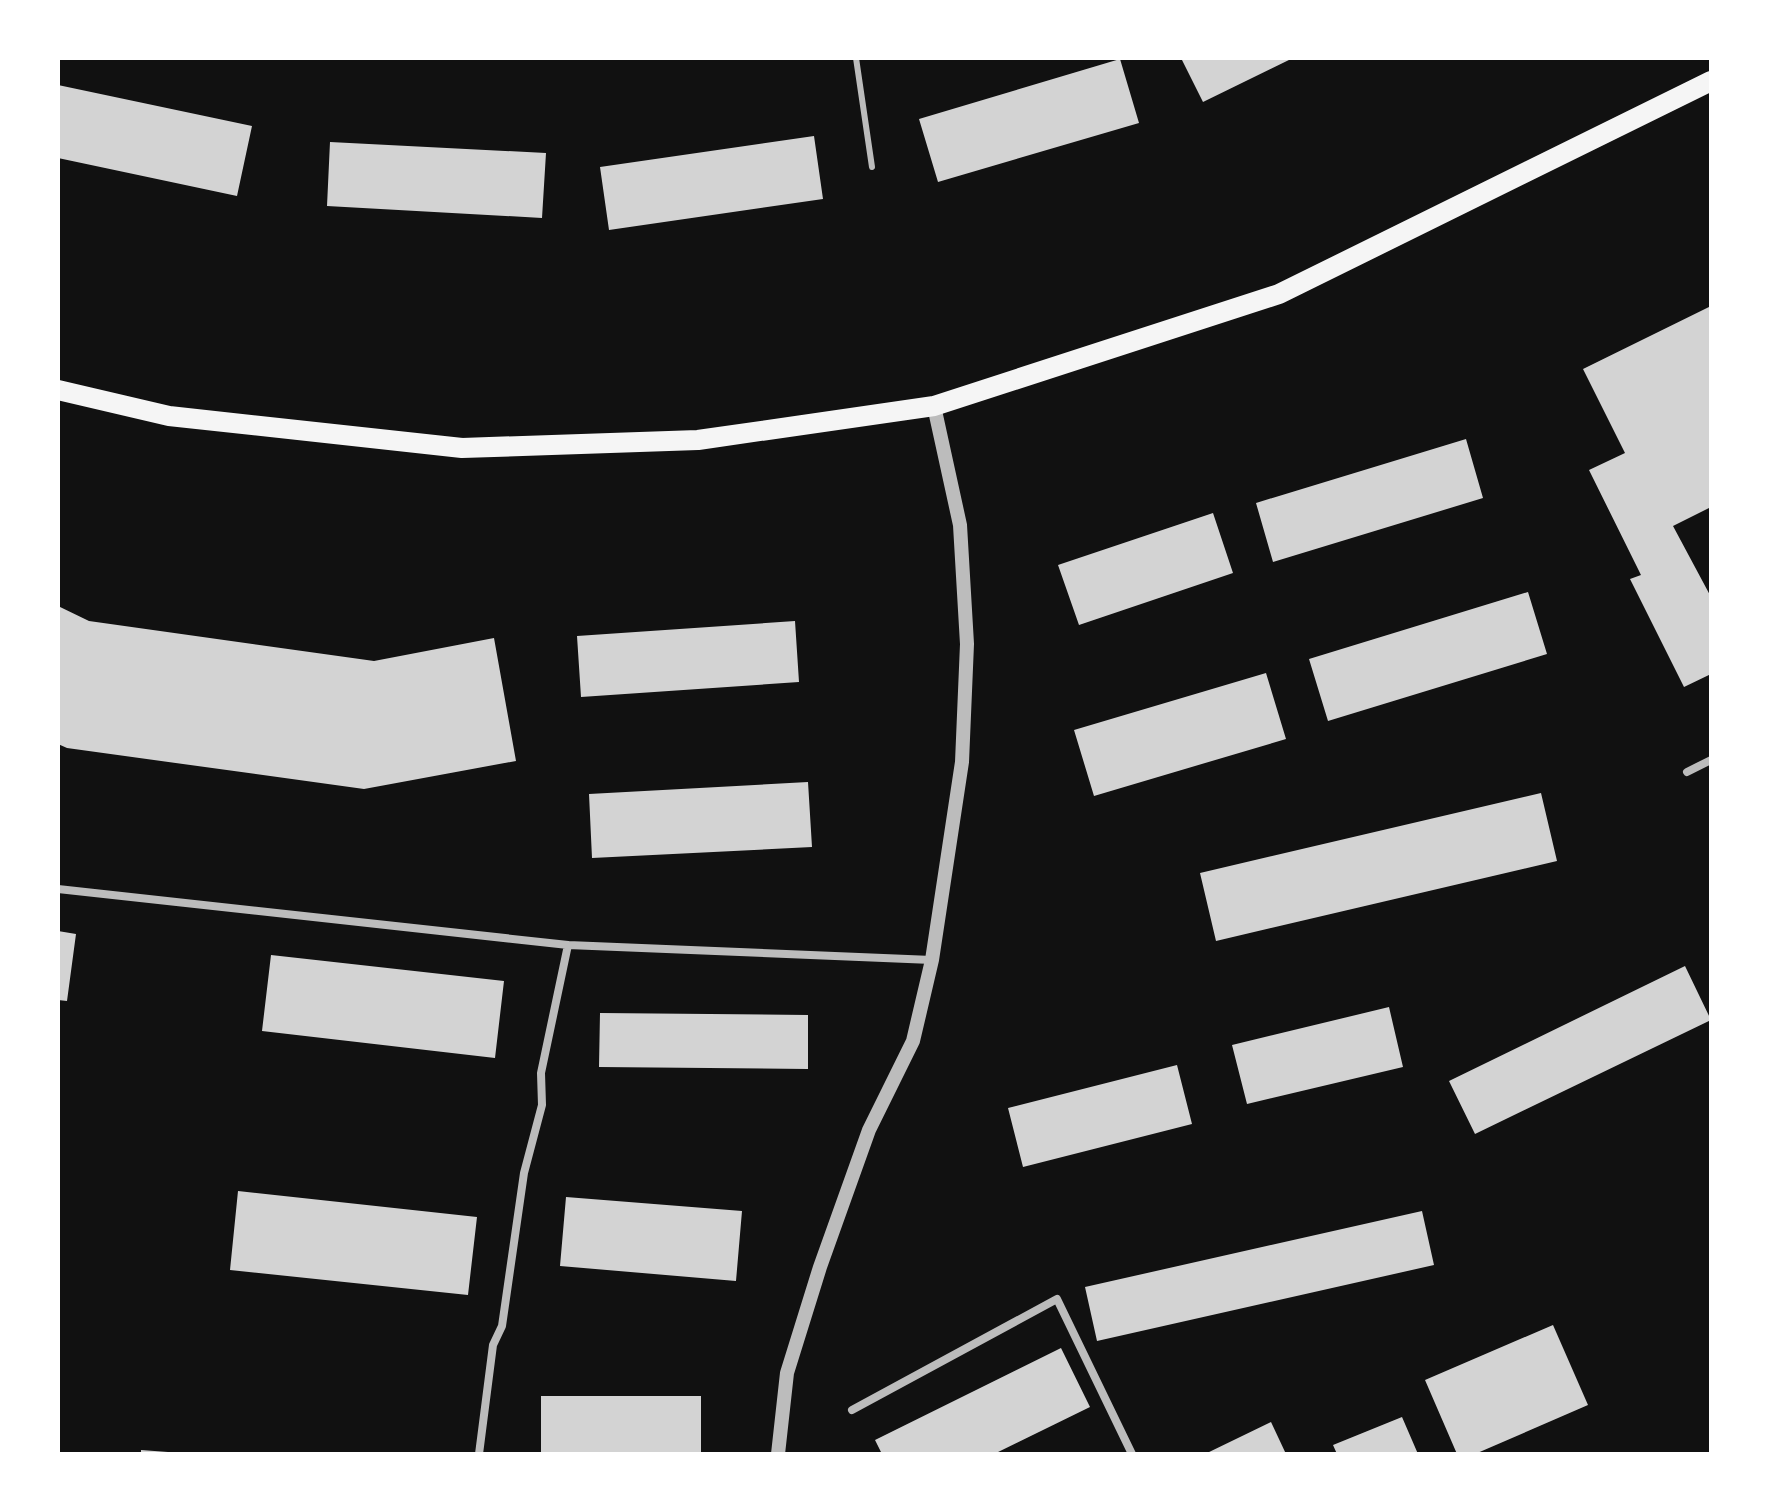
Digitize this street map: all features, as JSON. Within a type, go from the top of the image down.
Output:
[{"type":"main road","points":[[58,390],[169,416],[462,448],[698,440],[934,406],[1279,294],[1711,81]]},
{"type":"street","points":[[778,1454],[791,1358],[869,1130],[913,1041],[932,960],[962,762],[967,644],[960,525],[934,406]]},
{"type":"street","points":[[1687,772],[1711,760]]},
{"type":"street","points":[[58,889],[568,945],[932,960]]},
{"type":"street","points":[[479,1454],[493,1345],[502,1326],[524,1173],[542,1105],[541,1073],[568,945]]},
{"type":"street","points":[[852,1410],[1057,1299],[1132,1454]]},
{"type":"lane","points":[[856,58],[872,167]]},
{"type":"building","points":[[1181,58],[1293,58],[1203,102]]},
{"type":"building","points":[[1120,59],[1139,123],[938,182],[919,119]]},
{"type":"building","points":[[58,85],[252,126],[237,196],[58,158]]},
{"type":"building","points":[[814,136],[823,199],[609,230],[600,167]]},
{"type":"building","points":[[330,142],[546,153],[542,218],[327,206]]},
{"type":"building","points":[[1711,306],[1711,507],[1673,526],[1711,597],[1711,674],[1684,687],[1630,579],[1641,575],[1589,470],[1625,453],[1583,369]]},
{"type":"building","points":[[1466,439],[1483,498],[1273,562],[1256,503]]},
{"type":"building","points":[[1213,513],[1233,573],[1079,625],[1058,565]]},
{"type":"building","points":[[1528,592],[1547,654],[1328,721],[1309,659]]},
{"type":"building","points":[[58,606],[89,621],[374,661],[494,638],[516,761],[364,789],[67,748],[58,744]]},
{"type":"building","points":[[795,621],[799,682],[581,697],[577,636]]},
{"type":"building","points":[[1266,673],[1286,739],[1094,796],[1074,730]]},
{"type":"building","points":[[808,782],[812,847],[592,858],[589,794]]},
{"type":"building","points":[[1541,793],[1557,861],[1216,941],[1200,873]]},
{"type":"building","points":[[58,931],[76,934],[67,1001],[58,1000]]},
{"type":"building","points":[[271,955],[504,981],[495,1058],[262,1031]]},
{"type":"building","points":[[1685,966],[1711,1020],[1475,1134],[1449,1081]]},
{"type":"building","points":[[1389,1007],[1403,1067],[1247,1104],[1232,1045]]},
{"type":"building","points":[[600,1013],[808,1015],[808,1069],[599,1067]]},
{"type":"building","points":[[1177,1065],[1192,1124],[1023,1167],[1008,1108]]},
{"type":"building","points":[[238,1191],[477,1217],[468,1295],[230,1270]]},
{"type":"building","points":[[566,1197],[742,1211],[736,1281],[560,1266]]},
{"type":"building","points":[[1422,1211],[1434,1265],[1097,1341],[1085,1287]]},
{"type":"building","points":[[1553,1325],[1588,1405],[1475,1454],[1457,1454],[1425,1380]]},
{"type":"building","points":[[1061,1348],[1090,1407],[994,1454],[882,1454],[875,1440]]},
{"type":"building","points":[[541,1396],[701,1396],[701,1454],[541,1454]]},
{"type":"building","points":[[1402,1417],[1418,1454],[1337,1454],[1333,1445]]},
{"type":"building","points":[[1271,1422],[1286,1454],[1205,1454]]},
{"type":"building","points":[[141,1450],[168,1452],[141,1454]]}]
